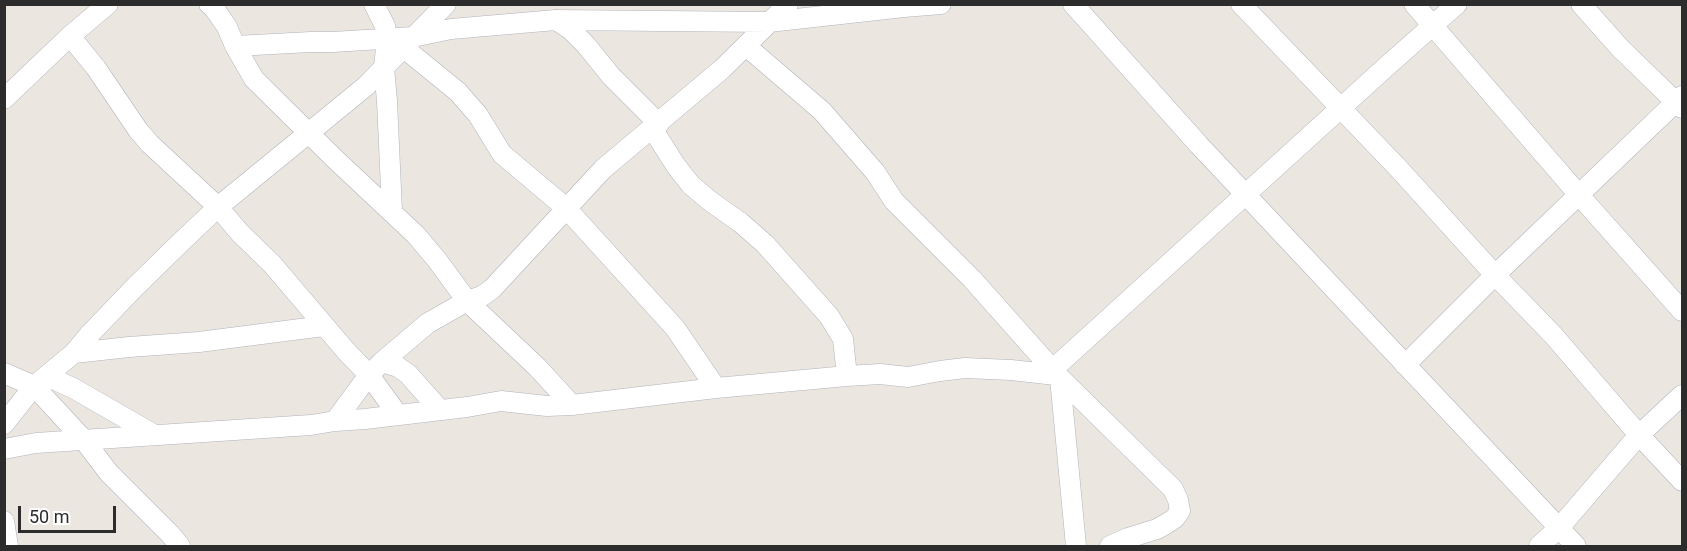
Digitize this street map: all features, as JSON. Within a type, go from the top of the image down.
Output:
[{"type":"street","points":[[4,99],[70,36],[108,4]]},
{"type":"street","points":[[209,4],[227,27],[254,79],[309,135],[416,235],[467,301],[537,367],[572,405]]},
{"type":"street","points":[[374,4],[386,26],[459,92],[478,115],[502,154],[566,208],[675,328],[716,387]]},
{"type":"street","points":[[4,424],[40,381],[74,352],[134,288],[218,207],[309,135],[366,86],[384,68],[402,41],[446,4]]},
{"type":"street","points":[[334,421],[375,368],[428,322],[492,289],[603,169],[722,69],[788,4]]},
{"type":"street","points":[[235,46],[402,41],[451,29],[556,20],[769,22],[902,6],[941,4]]},
{"type":"street","points":[[1073,4],[1199,145],[1576,546]]},
{"type":"street","points":[[1241,4],[1554,336],[1683,482]]},
{"type":"street","points":[[1414,4],[1683,311]]},
{"type":"street","points":[[4,449],[36,443],[311,425],[501,401],[547,406],[572,405],[716,387],[847,376],[880,374],[908,377],[975,368],[1056,374],[1246,195],[1457,4]]},
{"type":"street","points":[[1405,365],[1495,275],[1681,102],[1620,48],[1581,4]]},
{"type":"street","points":[[556,20],[571,30],[586,45],[656,126],[676,166],[691,185],[741,222],[765,244],[829,316],[843,339],[847,376]]},
{"type":"street","points":[[70,36],[96,68],[150,144],[218,207],[309,305],[324,326],[375,368],[398,415]]},
{"type":"street","points":[[746,46],[822,111],[875,172],[894,201],[972,279],[1056,374],[1173,489],[1180,510],[1175,518],[1167,524],[1110,546]]},
{"type":"street","points":[[384,68],[392,211]]},
{"type":"street","points":[[74,352],[199,342],[324,326]]},
{"type":"street","points":[[375,368],[398,367],[408,374],[440,410]]},
{"type":"street","points":[[4,373],[73,388],[153,434]]},
{"type":"street","points":[[1056,374],[1076,546]]},
{"type":"street","points":[[40,381],[109,473],[180,546]]},
{"type":"street","points":[[1539,546],[1559,528],[1640,435],[1683,395]]},
{"type":"street","points":[[4,521],[8,546]]}]
